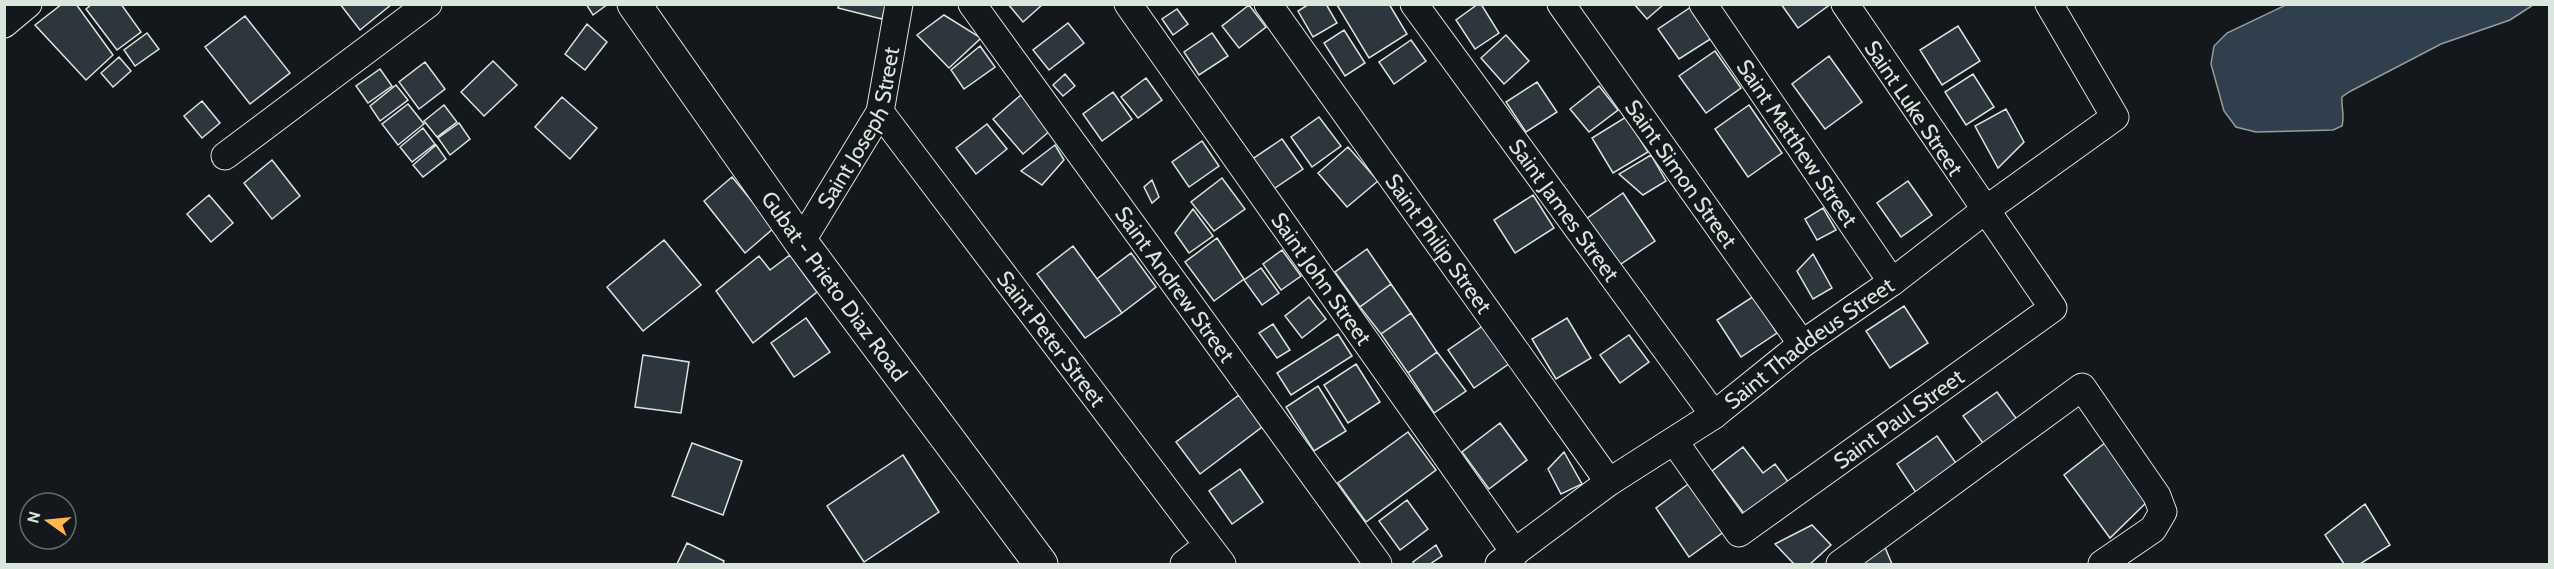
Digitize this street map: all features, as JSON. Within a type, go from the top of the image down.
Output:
[{"type":"main road","name":"Gubat - Prieto Diaz Road","points":[[634,4],[801,242],[1041,564]]},
{"type":"street","points":[[4,24],[28,4]]},
{"type":"street","points":[[225,156],[428,4]]},
{"type":"street","name":"Saint Joseph Street","points":[[801,242],[880,112],[899,4]]},
{"type":"street","name":"Saint Andrew Street","points":[[972,4],[1378,564]]},
{"type":"street","name":"Saint John Street","points":[[1128,4],[1507,559]]},
{"type":"street","name":"Saint Philip Street","points":[[1268,4],[1609,482]]},
{"type":"street","name":"Saint James Street","points":[[1414,4],[1714,415]]},
{"type":"street","name":"Saint Simon Street","points":[[1560,4],[1802,344]]},
{"type":"street","name":"Saint Matthew Street","points":[[1703,4],[1892,282]]},
{"type":"street","name":"Saint Luke Street","points":[[1845,4],[1984,211]]},
{"type":"street","name":"Saint Thaddeus Street","points":[[1507,559],[1609,482],[1714,415],[1802,344],[1892,282],[1984,211],[2115,117],[2049,4]]},
{"type":"street","name":"Saint Peter Street","points":[[880,112],[1214,555]]},
{"type":"street","name":"Saint Paul Street","points":[[1674,441],[1739,533],[2053,308],[1984,211]]},
{"type":"street","points":[[1840,564],[2082,387],[2157,496],[2163,512],[2153,529],[2102,564]]},
{"type":"street","points":[[1184,564],[1214,555]]},
{"type":"water","points":[[2288,4],[2533,5],[2510,20],[2441,44],[2349,92],[2342,97],[2342,126],[2333,130],[2256,132],[2236,127],[2224,111],[2211,64],[2214,46],[2227,33]]},
{"type":"building","points":[[62,4],[76,4],[113,55],[86,80],[35,25]]},
{"type":"building","points":[[92,4],[121,4],[141,32],[117,50],[86,9]]},
{"type":"building","points":[[340,4],[392,4],[360,30]]},
{"type":"building","points":[[586,4],[608,4],[593,15]]},
{"type":"building","points":[[839,4],[886,4],[882,19],[838,8]]},
{"type":"building","points":[[1008,4],[1043,4],[1023,22]]},
{"type":"building","points":[[1309,4],[1326,4],[1337,23],[1313,37],[1298,11]]},
{"type":"building","points":[[1389,4],[1407,34],[1369,58],[1337,5]]},
{"type":"building","points":[[1481,4],[1499,33],[1475,49],[1456,20]]},
{"type":"building","points":[[1634,4],[1664,4],[1647,19]]},
{"type":"building","points":[[1781,4],[1827,4],[1828,6],[1798,28]]},
{"type":"building","points":[[1249,5],[1266,27],[1239,48],[1222,26]]},
{"type":"building","points":[[1691,7],[1712,38],[1679,59],[1658,29]]},
{"type":"building","points":[[1177,9],[1188,24],[1173,35],[1162,19]]},
{"type":"building","points":[[944,15],[981,38],[949,68],[917,35]]},
{"type":"building","points":[[245,16],[290,73],[250,104],[205,47]]},
{"type":"building","points":[[1068,23],[1084,43],[1049,70],[1033,50]]},
{"type":"building","points":[[587,24],[607,42],[585,70],[565,54]]},
{"type":"building","points":[[1958,26],[1980,61],[1942,85],[1920,50]]},
{"type":"building","points":[[1344,30],[1365,63],[1345,76],[1324,43]]},
{"type":"building","points":[[147,33],[159,49],[135,66],[124,50]]},
{"type":"building","points":[[1212,33],[1228,56],[1199,75],[1184,52]]},
{"type":"building","points":[[1506,35],[1529,61],[1504,84],[1481,58]]},
{"type":"building","points":[[1411,40],[1426,61],[1394,84],[1379,62]]},
{"type":"building","points":[[980,46],[995,67],[964,89],[951,70]]},
{"type":"building","points":[[1715,51],[1741,88],[1706,113],[1679,76]]},
{"type":"building","points":[[1829,56],[1862,102],[1825,129],[1792,84]]},
{"type":"building","points":[[119,57],[131,71],[113,87],[101,73]]},
{"type":"building","points":[[493,61],[517,85],[484,116],[461,92]]},
{"type":"building","points":[[425,62],[445,89],[419,109],[399,82]]},
{"type":"building","points":[[380,69],[392,86],[368,103],[356,86]]},
{"type":"building","points":[[1065,74],[1075,86],[1063,96],[1053,85]]},
{"type":"building","points":[[1973,74],[1994,107],[1966,125],[1945,92]]},
{"type":"building","points":[[1146,78],[1162,100],[1138,118],[1121,97]]},
{"type":"building","points":[[1537,82],[1557,112],[1526,132],[1506,102]]},
{"type":"building","points":[[396,85],[408,100],[380,121],[370,106]]},
{"type":"building","points":[[1599,86],[1618,110],[1589,132],[1570,109]]},
{"type":"building","points":[[1113,92],[1132,119],[1102,141],[1083,114]]},
{"type":"building","points":[[1021,95],[1051,130],[1023,154],[993,119]]},
{"type":"building","points":[[562,97],[597,128],[570,159],[535,127]]},
{"type":"building","points":[[202,101],[220,123],[202,138],[184,116]]},
{"type":"building","points":[[408,104],[424,124],[398,145],[382,124]]},
{"type":"building","points":[[444,105],[457,122],[437,137],[424,121]]},
{"type":"building","points":[[1749,105],[1782,153],[1748,177],[1715,129]]},
{"type":"building","points":[[2006,109],[2024,142],[1998,168],[1975,126]]},
{"type":"building","points":[[1319,117],[1341,146],[1312,167],[1291,137]]},
{"type":"building","points":[[1626,117],[1648,152],[1613,173],[1592,138]]},
{"type":"building","points":[[459,123],[470,139],[450,155],[438,138]]},
{"type":"building","points":[[987,124],[1007,149],[976,174],[956,148]]},
{"type":"building","points":[[423,128],[435,144],[412,162],[400,147]]},
{"type":"building","points":[[1282,139],[1303,169],[1272,190],[1251,160]]},
{"type":"building","points":[[1202,141],[1219,166],[1189,187],[1172,162]]},
{"type":"building","points":[[436,145],[446,159],[423,177],[413,165]]},
{"type":"building","points":[[1055,145],[1064,160],[1042,185],[1021,171]]},
{"type":"building","points":[[1348,147],[1378,181],[1347,207],[1318,173]]},
{"type":"building","points":[[1651,155],[1666,181],[1643,195],[1619,174]]},
{"type":"building","points":[[272,160],[300,196],[272,219],[244,183]]},
{"type":"building","points":[[732,177],[774,228],[745,253],[704,201]]},
{"type":"building","points":[[1222,178],[1245,209],[1214,231],[1191,202]]},
{"type":"building","points":[[1152,180],[1159,197],[1152,203],[1144,187]]},
{"type":"building","points":[[1908,181],[1932,215],[1901,237],[1877,203]]},
{"type":"building","points":[[1623,193],[1655,241],[1618,266],[1586,219]]},
{"type":"building","points":[[209,195],[233,223],[211,242],[187,214]]},
{"type":"building","points":[[1533,195],[1554,228],[1515,253],[1494,220]]},
{"type":"building","points":[[1823,208],[1836,230],[1817,240],[1805,219]]},
{"type":"building","points":[[1193,209],[1213,236],[1189,253],[1175,233]]},
{"type":"building","points":[[1217,238],[1244,279],[1214,301],[1185,262]]},
{"type":"building","points":[[664,240],[701,285],[643,331],[607,287]]},
{"type":"building","points":[[1073,246],[1122,313],[1085,338],[1037,274]]},
{"type":"building","points":[[1367,249],[1391,284],[1360,307],[1335,272]]},
{"type":"building","points":[[1282,250],[1301,276],[1281,290],[1263,264]]},
{"type":"building","points":[[1131,253],[1156,287],[1122,313],[1097,279]]},
{"type":"building","points":[[1813,254],[1832,288],[1813,299],[1797,271]]},
{"type":"building","points":[[790,255],[817,292],[753,343],[716,291],[759,256],[770,270]]},
{"type":"building","points":[[1261,268],[1279,293],[1262,305],[1244,280]]},
{"type":"building","points":[[1391,284],[1411,313],[1381,334],[1360,307]]},
{"type":"building","points":[[1754,296],[1777,333],[1741,357],[1717,320]]},
{"type":"building","points":[[1309,297],[1326,319],[1302,338],[1285,316]]},
{"type":"building","points":[[1904,306],[1928,343],[1890,368],[1866,331]]},
{"type":"building","points":[[1411,313],[1437,352],[1408,373],[1381,334]]},
{"type":"building","points":[[806,318],[830,352],[794,377],[771,343]]},
{"type":"building","points":[[1567,318],[1591,358],[1556,379],[1532,339]]},
{"type":"building","points":[[1487,323],[1513,361],[1474,388],[1448,350]]},
{"type":"building","points":[[1273,324],[1290,350],[1277,358],[1259,333]]},
{"type":"building","points":[[1338,334],[1352,356],[1291,395],[1277,373]]},
{"type":"building","points":[[1629,335],[1649,362],[1620,383],[1600,355]]},
{"type":"building","points":[[1437,352],[1466,391],[1434,413],[1408,373]]},
{"type":"building","points":[[643,355],[689,362],[681,413],[635,407]]},
{"type":"building","points":[[1356,364],[1380,402],[1348,423],[1324,385]]},
{"type":"building","points":[[1318,386],[1346,431],[1314,451],[1286,407]]},
{"type":"building","points":[[1997,392],[2021,425],[1988,450],[1963,416]]},
{"type":"building","points":[[1239,395],[1262,427],[1200,474],[1176,442]]},
{"type":"building","points":[[1500,423],[1527,460],[1489,489],[1462,452]]},
{"type":"building","points":[[1408,432],[1436,470],[1366,522],[1338,483]]},
{"type":"building","points":[[1937,436],[1958,466],[1917,494],[1897,464]]},
{"type":"building","points":[[2110,439],[2151,498],[2110,538],[2064,475]]},
{"type":"building","points":[[692,443],[742,461],[723,515],[672,496]]},
{"type":"building","points":[[1743,447],[1763,473],[1775,464],[1792,487],[1749,520],[1712,471]]},
{"type":"building","points":[[1564,452],[1582,484],[1561,494],[1548,469]]},
{"type":"building","points":[[903,455],[939,512],[864,562],[827,506]]},
{"type":"building","points":[[1240,469],[1263,502],[1232,524],[1209,491]]},
{"type":"building","points":[[1691,482],[1725,531],[1689,557],[1656,508]]},
{"type":"building","points":[[1407,500],[1428,529],[1400,550],[1379,521]]},
{"type":"building","points":[[2365,504],[2390,545],[2360,564],[2344,564],[2325,535]]},
{"type":"building","points":[[1812,525],[1831,545],[1810,564],[1794,564],[1775,544]]},
{"type":"building","points":[[687,543],[724,561],[723,564],[677,564]]},
{"type":"building","points":[[1436,545],[1442,556],[1430,564],[1414,564],[1413,562]]},
{"type":"building","points":[[1884,545],[1892,564],[1860,564]]}]
